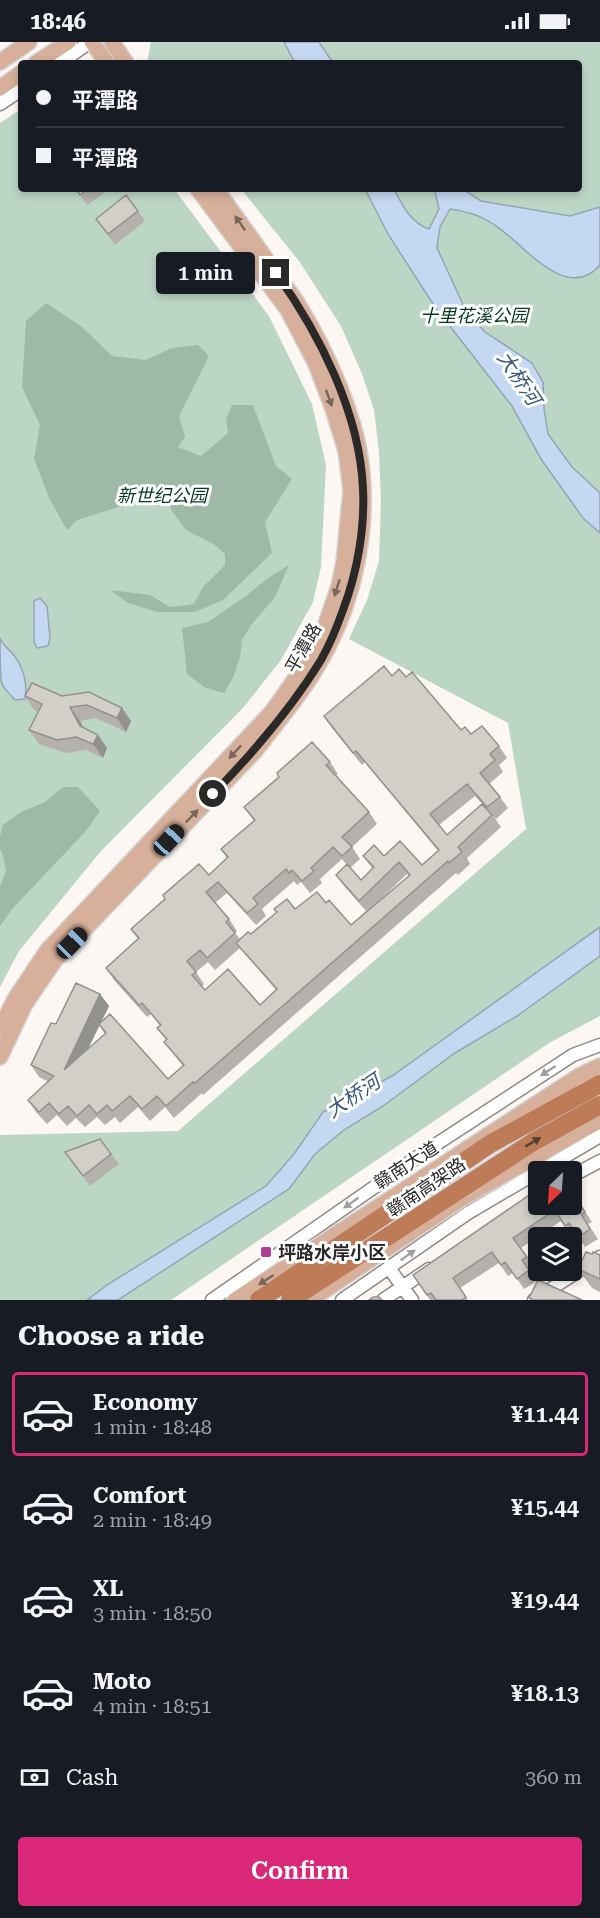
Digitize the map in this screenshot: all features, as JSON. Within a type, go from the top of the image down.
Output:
[{"type":"highway","name":"赣南高架路","points":[[259,1300],[490,1144],[600,1084]]},
{"type":"highway","name":"赣南高架路","points":[[290,1300],[533,1142],[600,1105]]},
{"type":"main road","points":[[0,62],[30,42]]},
{"type":"main road","points":[[41,60],[68,42]]},
{"type":"main road","points":[[91,42],[105,60]]},
{"type":"main road","points":[[112,42],[124,60]]},
{"type":"main road","points":[[0,88],[18,75]]},
{"type":"main road","name":"平潭路","points":[[0,1029],[15,999],[47,951],[272,712],[312,655],[339,586],[344,562],[351,490],[346,452],[333,409],[316,364],[288,310],[200,192]]},
{"type":"main road","name":"平潭路","points":[[0,1057],[25,1004],[55,960],[255,750],[285,711],[322,658],[337,627],[351,589],[359,540],[363,490],[358,450],[346,406],[327,360],[300,308],[218,192]]},
{"type":"main road","name":"赣南大道","points":[[235,1300],[600,1064]]},
{"type":"main road","points":[[310,1300],[461,1199],[600,1120]]},
{"type":"street","points":[[64,60],[91,42]]},
{"type":"street","points":[[0,104],[18,92]]},
{"type":"street","points":[[212,1300],[441,1141],[573,1055],[600,1045]]},
{"type":"street","points":[[558,1161],[600,1136]]},
{"type":"street","points":[[582,1171],[600,1161]]},
{"type":"street","points":[[342,1300],[468,1213],[528,1178]]},
{"type":"street","points":[[534,1300],[600,1257]]},
{"type":"street","points":[[383,1300],[441,1261]]},
{"type":"street","points":[[389,1268],[412,1300]]},
{"type":"green space","name":"十里花溪公园","points":[[151,42],[600,42],[600,1016],[549,1043],[171,1300],[0,1300],[0,1135],[178,1131],[526,829],[508,723],[349,639],[367,600],[379,561],[381,502],[374,410],[362,374],[341,326],[299,261],[243,192],[582,192],[582,60],[148,60]]},
{"type":"green space","name":"新世纪公园","points":[[18,111],[18,192],[176,192],[269,316],[312,404],[326,465],[321,567],[313,602],[281,660],[243,708],[101,851],[19,951],[0,987],[0,123]]},
{"type":"green space","points":[[46,303],[82,327],[112,356],[146,360],[172,348],[198,345],[209,356],[179,416],[185,437],[178,447],[201,456],[228,433],[226,419],[232,405],[253,405],[276,466],[292,479],[265,522],[272,553],[223,600],[195,612],[157,612],[128,603],[110,590],[150,595],[170,607],[194,604],[203,587],[225,565],[225,554],[215,545],[186,530],[172,511],[166,497],[158,489],[147,498],[77,520],[67,530],[49,498],[34,458],[40,425],[22,387],[26,321]]},
{"type":"green space","points":[[289,565],[275,597],[251,625],[242,640],[234,676],[224,693],[204,687],[187,674],[182,628],[208,622]]},
{"type":"green space","points":[[63,787],[78,787],[100,811],[86,831],[13,908],[0,926],[0,887],[6,871],[0,849],[3,825],[21,812],[45,802]]},
{"type":"water","points":[[284,42],[319,42],[331,60],[293,60]]},
{"type":"water","name":"大桥河","points":[[367,192],[396,192],[412,218],[429,229],[439,209],[435,192],[468,192],[481,201],[570,216],[600,207],[600,265],[587,275],[573,278],[558,274],[544,266],[488,221],[456,210],[450,209],[440,227],[437,248],[467,313],[485,332],[532,363],[543,382],[548,434],[572,467],[600,493],[600,533],[583,518],[541,459],[512,406],[435,307],[388,234]]},
{"type":"water","points":[[40,598],[47,606],[50,638],[48,646],[37,648],[34,642],[34,601]]},
{"type":"water","points":[[0,638],[22,669],[26,687],[25,699],[15,700],[2,684]]},
{"type":"water","points":[[600,927],[600,956],[517,1016],[455,1053],[383,1106],[344,1130],[315,1154],[289,1189],[118,1300],[87,1300],[107,1285],[266,1186],[294,1154],[323,1112],[392,1076]]},
{"type":"building","points":[[126,195],[138,211],[108,234],[96,219]]},
{"type":"building","points":[[384,666],[392,676],[399,669],[406,677],[412,672],[461,730],[465,727],[471,734],[482,726],[499,746],[490,754],[495,760],[480,773],[500,797],[487,807],[467,784],[430,814],[447,835],[482,804],[492,815],[458,847],[462,852],[449,863],[448,861],[166,1106],[157,1096],[142,1109],[130,1096],[112,1111],[107,1105],[97,1114],[89,1105],[77,1116],[68,1106],[59,1114],[49,1103],[39,1112],[28,1100],[54,1076],[31,1065],[51,1023],[56,1024],[76,983],[100,994],[64,1070],[106,1033],[99,1024],[110,1014],[168,1079],[184,1065],[164,1042],[167,1039],[157,1028],[161,1025],[142,1003],[139,1005],[106,968],[139,938],[131,929],[165,899],[163,895],[199,864],[209,875],[228,857],[221,849],[255,820],[244,807],[279,777],[277,773],[312,742],[330,762],[326,765],[369,812],[342,837],[352,847],[342,856],[333,847],[311,868],[314,871],[302,881],[292,870],[289,873],[286,869],[253,898],[258,904],[247,913],[218,882],[206,892],[229,919],[226,922],[235,933],[207,958],[200,950],[187,961],[196,972],[192,975],[205,990],[228,969],[260,1005],[277,989],[236,943],[248,932],[251,934],[277,912],[274,909],[287,899],[295,909],[317,892],[326,903],[329,900],[351,925],[410,875],[399,862],[359,901],[336,875],[347,864],[361,880],[374,867],[363,856],[374,845],[384,856],[400,841],[422,865],[439,850],[356,751],[353,753],[324,716]]},
{"type":"building","points":[[32,683],[62,696],[89,692],[122,708],[117,718],[87,705],[70,707],[80,726],[98,735],[93,744],[76,737],[57,740],[29,730],[42,704],[25,696]]},
{"type":"building","points":[[100,1139],[111,1154],[83,1176],[65,1152]]},
{"type":"building","points":[[528,1196],[528,1215],[548,1215],[513,1238],[527,1257],[522,1260],[528,1271],[517,1279],[505,1262],[501,1265],[492,1252],[453,1278],[466,1297],[462,1300],[436,1300],[431,1293],[427,1295],[413,1275]]},
{"type":"building","points":[[558,1215],[582,1215],[590,1229],[582,1234],[582,1227],[572,1227],[569,1223],[565,1226]]},
{"type":"building","points":[[586,1252],[600,1255],[600,1279],[582,1271],[582,1260]]},
{"type":"building","points":[[538,1281],[540,1281],[582,1300],[533,1300],[529,1298]]},
{"type":"building","points":[[379,1297],[382,1300],[369,1300]]},
{"type":"place","name":"坪路水岸小区","points":[[266,1252]]},
{"type":"route","points":[[213,794],[255,750],[302,689],[322,658],[337,627],[351,589],[361,529],[363,490],[361,470],[346,406],[327,360],[300,308],[276,273]]}]
